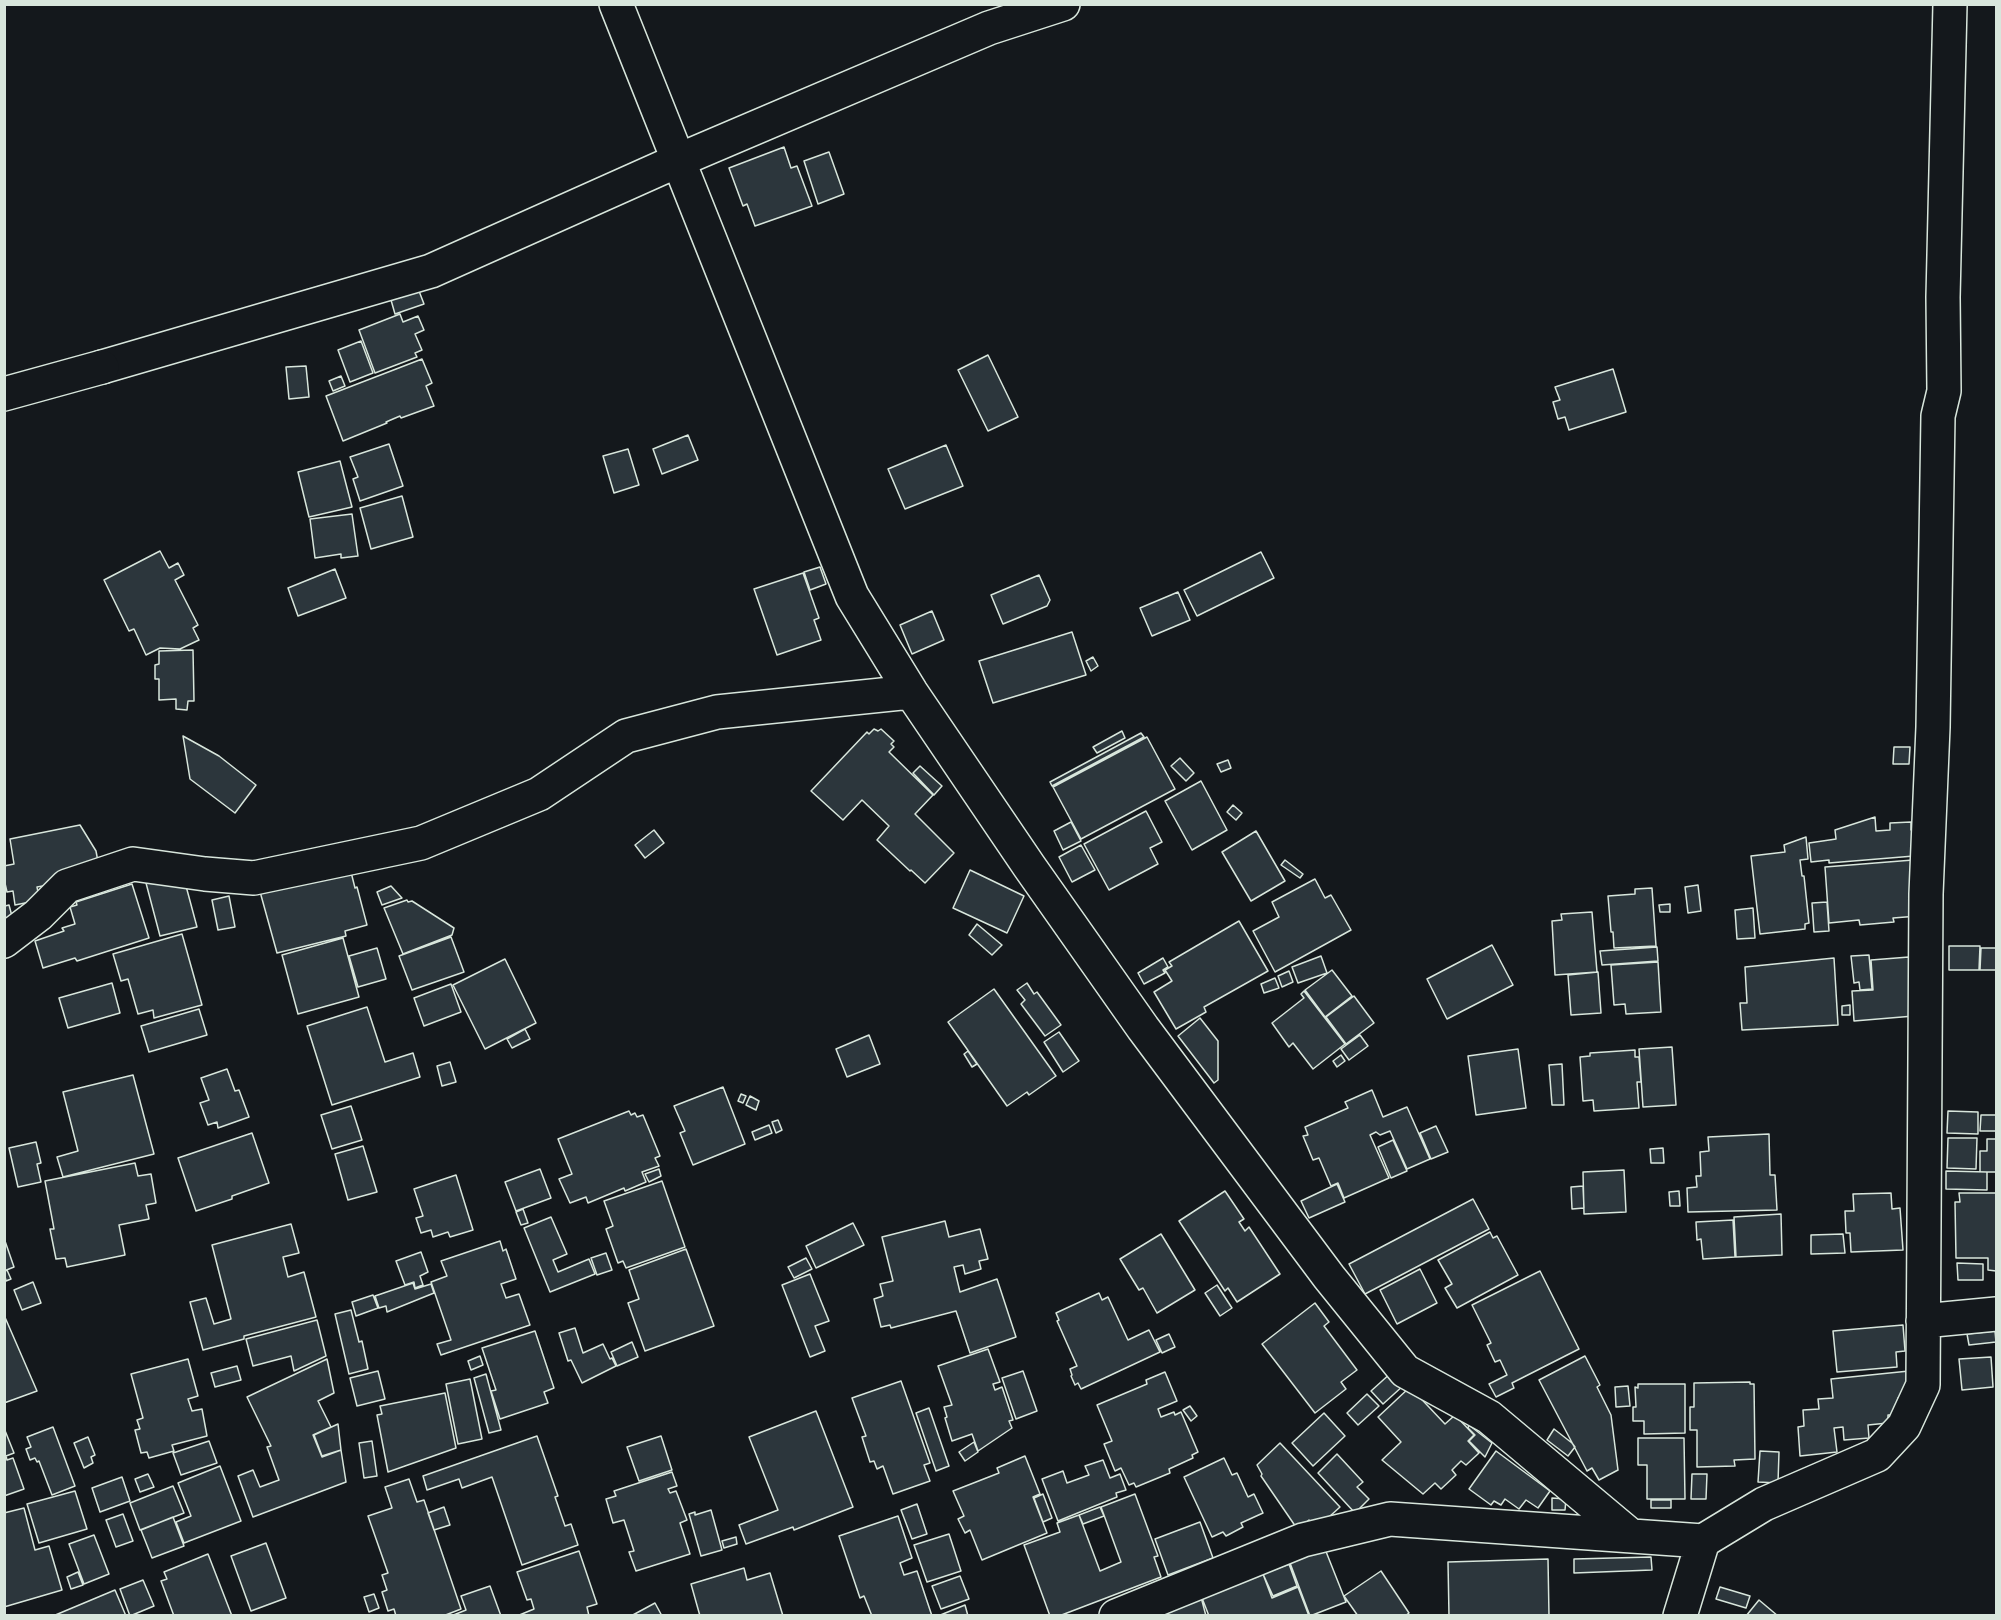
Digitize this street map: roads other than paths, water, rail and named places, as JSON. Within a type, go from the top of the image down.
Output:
[{"type":"street","points":[[616,4],[852,596],[911,692],[1143,1028],[1329,1277],[1405,1371],[1489,1416],[1631,1536]]},
{"type":"street","points":[[4,394],[431,271],[677,161],[989,28],[1063,4]]},
{"type":"street","points":[[1116,1616],[1303,1540],[1390,1518],[1703,1541],[1764,1504],[1877,1455],[1904,1426],[1923,1385],[1926,894],[1933,727],[1938,416],[1944,391],[1943,297],[1950,4]]},
{"type":"street","points":[[4,941],[38,915],[67,886],[133,864],[254,878],[421,843],[539,794],[626,736],[717,712],[911,692]]},
{"type":"street","points":[[1923,1321],[1996,1314]]},
{"type":"street","points":[[1680,1616],[1703,1541]]}]
